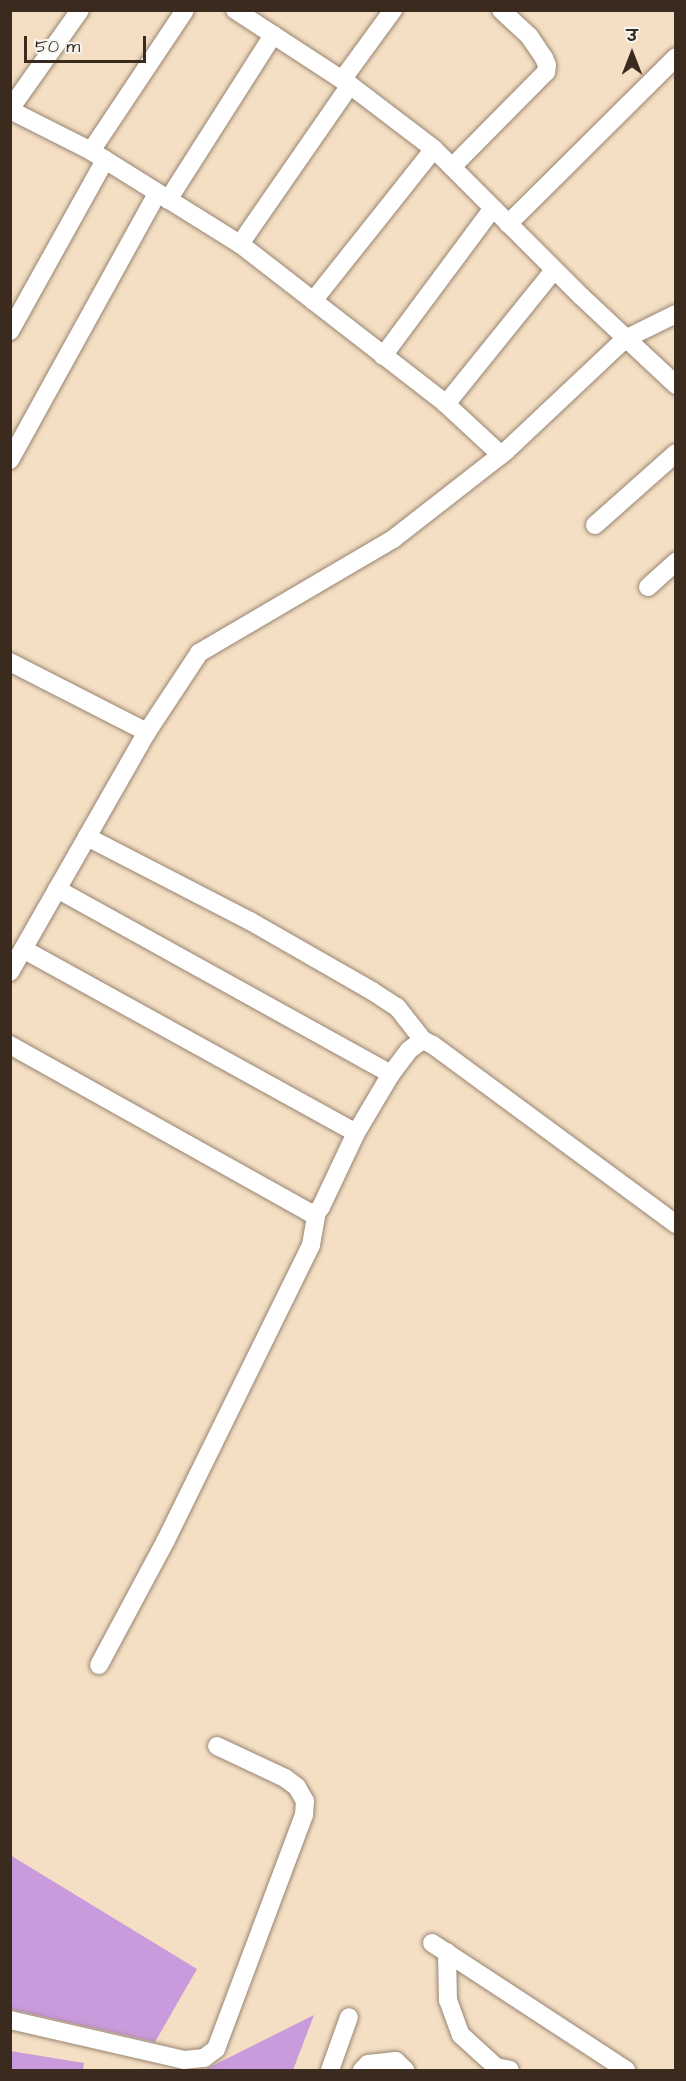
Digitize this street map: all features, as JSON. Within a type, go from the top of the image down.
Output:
[{"type":"street","points":[[80,10],[10,110],[98,156],[240,244],[446,404],[501,455]]},
{"type":"street","points":[[10,331],[98,156],[185,10]]},
{"type":"street","points":[[235,10],[346,83],[434,149],[554,270],[675,385]]},
{"type":"street","points":[[240,244],[393,10]]},
{"type":"street","points":[[452,167],[546,72],[547,65],[544,58],[529,36],[501,10]]},
{"type":"street","points":[[10,460],[162,197],[273,35]]},
{"type":"street","points":[[508,224],[675,57]]},
{"type":"street","points":[[313,301],[434,149]]},
{"type":"street","points":[[383,356],[493,208]]},
{"type":"street","points":[[446,404],[554,270]]},
{"type":"street","points":[[10,972],[147,732],[199,653],[393,539],[501,455],[625,339],[675,314]]},
{"type":"street","points":[[595,525],[675,453]]},
{"type":"street","points":[[648,587],[675,562]]},
{"type":"street","points":[[10,662],[147,732]]},
{"type":"street","points":[[87,837],[250,921],[397,1007],[423,1040],[434,1045],[675,1224]]},
{"type":"street","points":[[57,889],[391,1074]]},
{"type":"street","points":[[23,949],[356,1133]]},
{"type":"street","points":[[99,1665],[165,1542],[311,1245],[317,1212],[356,1133],[391,1074],[409,1050],[423,1040]]},
{"type":"street","points":[[10,1045],[303,1210],[317,1212]]},
{"type":"street","points":[[10,2020],[184,2061],[204,2058],[216,2049],[304,1815],[305,1801],[297,1787],[285,1778],[217,1746]]},
{"type":"street","points":[[510,2070],[496,2067],[460,2035],[448,2000],[439,1947],[626,2070]]},
{"type":"street","points":[[330,2070],[349,2017]]},
{"type":"street","points":[[362,2070],[368,2064],[396,2061],[405,2070]]},
{"type":"building","points":[[10,1855],[197,1969],[155,2042],[10,2009]]},
{"type":"building","points":[[314,2015],[293,2070],[204,2070]]},
{"type":"building","points":[[10,2051],[84,2063],[83,2070],[10,2070]]}]
